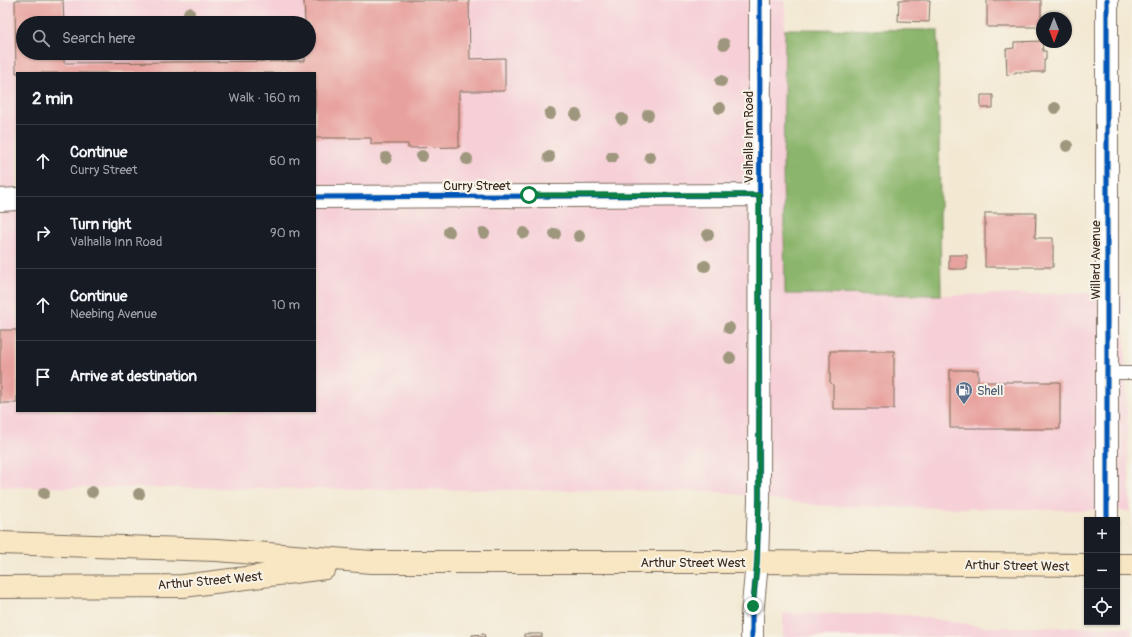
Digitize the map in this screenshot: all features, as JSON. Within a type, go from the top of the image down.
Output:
[{"type":"main road","name":"Arthur Street West","points":[[0,543],[217,550],[372,562],[757,562],[1084,565]]},
{"type":"main road","name":"Arthur Street West","points":[[0,587],[183,586],[372,562]]},
{"type":"main road","points":[[1120,565],[1132,565]]},
{"type":"street","name":"Valhalla Inn Road","points":[[752,637],[752,616],[757,562],[759,498],[760,0]]},
{"type":"street","name":"Willard Avenue","points":[[1106,517],[1107,0]]},
{"type":"street","name":"Curry Street","points":[[316,197],[759,195]]},
{"type":"street","points":[[0,200],[16,199]]},
{"type":"lane","points":[[1106,373],[1132,373]]},
{"type":"shaded area","points":[[0,0],[785,0],[783,172],[785,294],[941,295],[1123,293],[1130,511],[824,506],[710,491],[0,487]]},
{"type":"shaded area","points":[[783,613],[909,615],[986,627],[1132,627],[1132,637],[783,637]]},
{"type":"green space","points":[[785,29],[938,30],[941,295],[785,294],[783,172]]},
{"type":"building","points":[[15,0],[63,0],[64,16],[16,16],[16,60],[64,60],[64,63],[316,60],[316,16],[305,16],[304,0],[469,0],[470,59],[505,58],[505,91],[459,91],[459,147],[408,148],[408,144],[371,144],[371,138],[316,138],[316,72],[16,73]]},
{"type":"building","points":[[899,0],[930,0],[929,22],[898,21]]},
{"type":"building","points":[[987,0],[1041,0],[1041,12],[1036,12],[1036,27],[987,27]]},
{"type":"building","points":[[1036,41],[1036,48],[1043,48],[1043,51],[1046,51],[1044,72],[1015,72],[1015,74],[1007,75],[1006,49],[1014,48],[1014,42]]},
{"type":"building","points":[[981,95],[993,95],[993,108],[981,108]]},
{"type":"building","points":[[985,213],[1036,213],[1035,238],[1053,238],[1053,267],[985,267]]},
{"type":"building","points":[[949,255],[967,255],[967,269],[949,269]]},
{"type":"building","points":[[0,330],[16,330],[16,403],[0,403]]},
{"type":"building","points":[[830,351],[894,351],[894,409],[833,409],[833,385],[830,382]]},
{"type":"building","points":[[950,370],[978,370],[978,382],[1060,382],[1060,429],[950,428]]},
{"type":"building","points":[[484,634],[485,637],[472,637],[472,635]]},
{"type":"building","points":[[524,634],[542,634],[542,637],[524,637]]},
{"type":"cycle path","points":[[752,637],[759,499],[760,0]]},
{"type":"cycle path","points":[[1107,0],[1107,517]]},
{"type":"cycle path","points":[[316,197],[759,195]]},
{"type":"place","name":"Shell","points":[[964,405]]},
{"type":"route","points":[[529,195],[759,195],[759,498],[757,562],[753,606]]}]
